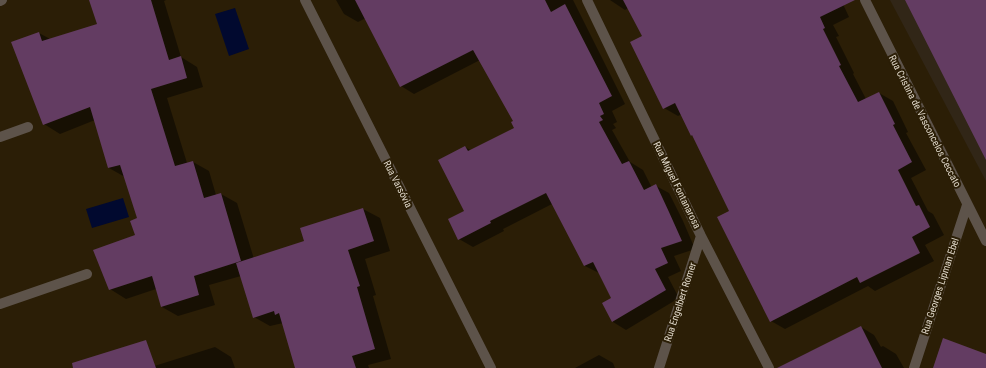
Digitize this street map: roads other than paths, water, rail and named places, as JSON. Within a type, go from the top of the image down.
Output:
[{"type":"street","name":"Rua Varsóvia","points":[[305,0],[491,368]]},
{"type":"street","name":"Rua Miguel Fontanarosa","points":[[587,0],[702,236],[769,368]]},
{"type":"street","name":"Rua Cristina de Vasconcelos Ceccato","points":[[865,0],[986,241]]},
{"type":"street","points":[[0,137],[28,127]]},
{"type":"street","name":"Rua Georges Lipman Ebel","points":[[914,368],[967,205]]},
{"type":"street","name":"Rua Engelbert Romer","points":[[659,368],[702,236]]},
{"type":"street","points":[[0,304],[87,274]]},
{"type":"water","points":[[235,8],[249,49],[229,56],[215,14]]},
{"type":"water","points":[[123,198],[129,217],[92,228],[86,209]]}]
